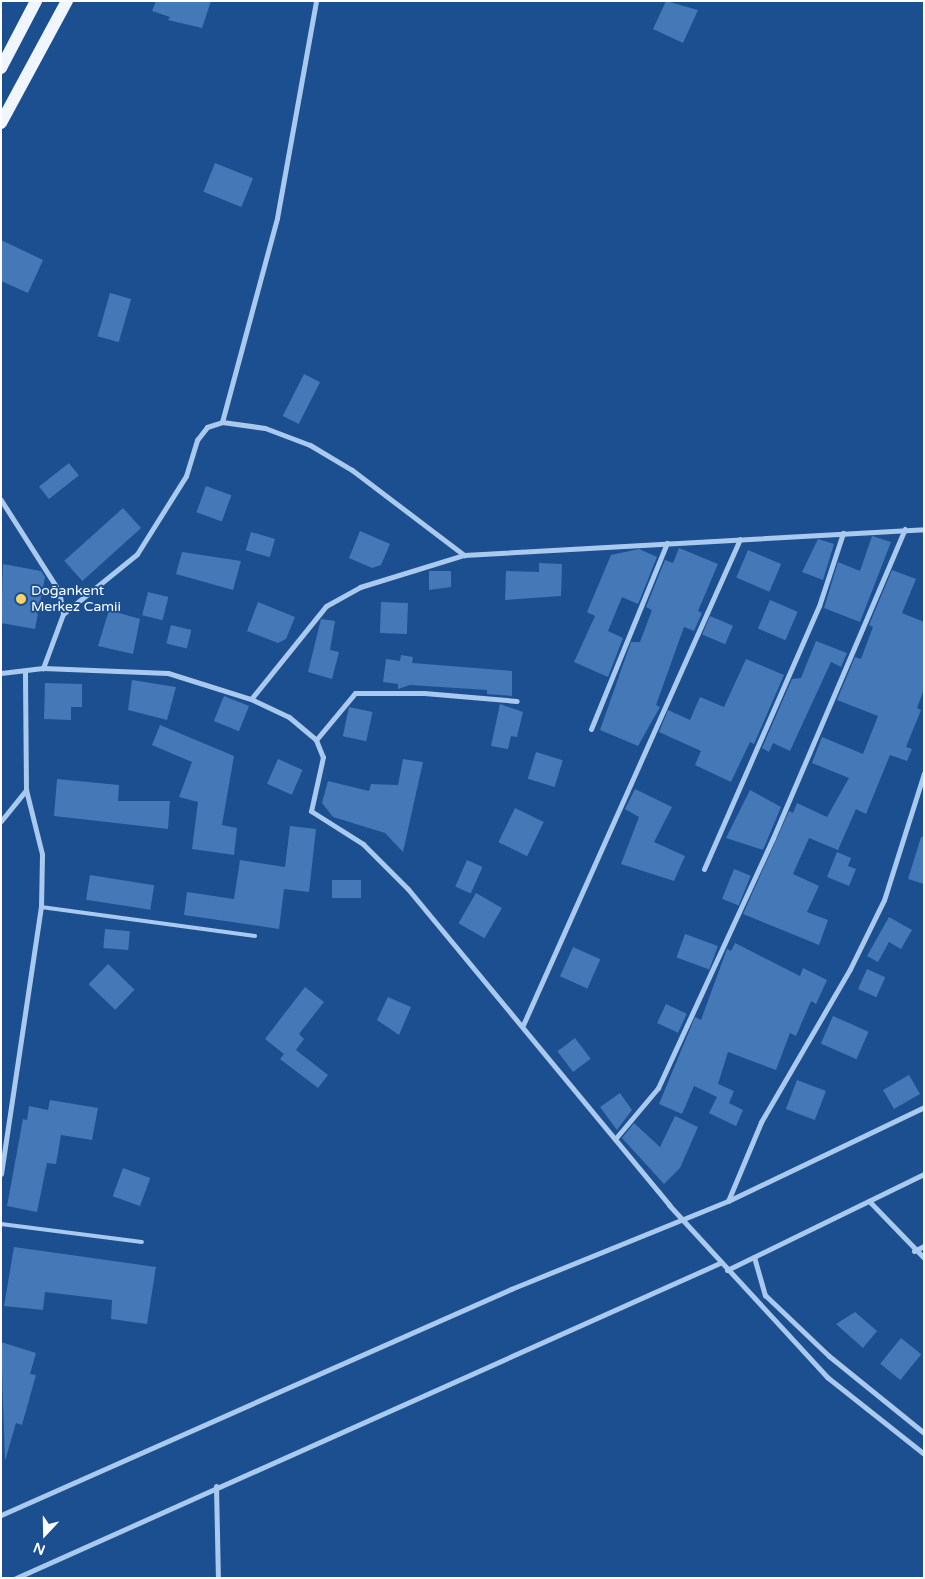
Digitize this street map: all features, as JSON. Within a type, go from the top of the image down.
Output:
[{"type":"main road","points":[[1,68],[36,1]]},
{"type":"main road","points":[[1,123],[66,1]]},
{"type":"street","points":[[222,422],[277,218],[316,1]]},
{"type":"street","points":[[43,668],[64,614],[137,554],[183,484],[196,440],[207,427],[222,422],[265,428],[310,445],[352,470],[464,555]]},
{"type":"street","points":[[1,500],[59,592],[64,614]]},
{"type":"street","points":[[251,699],[326,606],[360,587],[464,555],[924,529]]},
{"type":"street","points":[[615,1138],[636,1118],[662,1079],[773,838],[905,530]]},
{"type":"street","points":[[704,869],[818,606],[843,533]]},
{"type":"street","points":[[522,1025],[740,538]]},
{"type":"street","points":[[591,729],[667,543]]},
{"type":"street","points":[[1,674],[43,668],[168,673],[251,699],[289,717],[316,740],[323,757],[311,811],[363,844],[408,889],[681,1219],[827,1377],[924,1454]]},
{"type":"street","points":[[1,1174],[41,907],[42,854],[26,790],[25,671]]},
{"type":"street","points":[[316,740],[355,693],[424,693],[517,701]]},
{"type":"street","points":[[728,1201],[761,1122],[850,969],[884,900],[924,773]]},
{"type":"street","points":[[1,820],[26,790]]},
{"type":"street","points":[[1,1515],[681,1219],[728,1201],[924,1107]]},
{"type":"street","points":[[727,1270],[924,1174]]},
{"type":"street","points":[[869,1201],[914,1251],[924,1258]]},
{"type":"street","points":[[914,1251],[924,1246]]},
{"type":"street","points":[[754,1257],[765,1295],[829,1356],[924,1433]]},
{"type":"street","points":[[16,1578],[216,1486],[720,1263]]},
{"type":"street","points":[[216,1486],[218,1578]]},
{"type":"lane","points":[[41,907],[255,936]]},
{"type":"lane","points":[[1,1224],[142,1242]]},
{"type":"building","points":[[156,1],[211,1],[202,28],[168,20],[170,17],[152,11]]},
{"type":"building","points":[[666,1],[698,10],[683,43],[653,29]]},
{"type":"building","points":[[215,163],[253,178],[241,207],[203,192]]},
{"type":"building","points":[[1,240],[43,260],[28,293],[1,281]]},
{"type":"building","points":[[110,293],[131,299],[119,342],[98,336]]},
{"type":"building","points":[[304,374],[320,382],[299,424],[283,416]]},
{"type":"building","points":[[69,463],[79,476],[49,499],[39,486]]},
{"type":"building","points":[[206,486],[231,495],[222,522],[196,512]]},
{"type":"building","points":[[123,508],[141,528],[82,581],[64,561]]},
{"type":"building","points":[[360,531],[390,544],[381,565],[372,568],[349,558]]},
{"type":"building","points":[[251,532],[275,539],[270,557],[246,550]]},
{"type":"building","points":[[872,536],[891,542],[860,622],[824,608],[838,562],[860,571]]},
{"type":"building","points":[[818,539],[834,544],[823,580],[802,572]]},
{"type":"building","points":[[679,548],[718,564],[698,611],[702,613],[694,631],[684,627],[656,705],[660,707],[638,746],[600,730],[631,642],[640,642],[652,610],[646,607],[665,560],[673,563]]},
{"type":"building","points":[[639,549],[657,557],[638,604],[622,597],[608,631],[623,638],[608,677],[574,662],[595,616],[587,612],[611,555]]},
{"type":"building","points":[[748,550],[781,564],[769,592],[736,578]]},
{"type":"building","points":[[182,552],[241,561],[233,590],[176,574]]},
{"type":"building","points":[[539,563],[562,564],[561,596],[505,600],[506,571],[539,572]]},
{"type":"building","name":"Doğankent Merkez Camii","points":[[3,564],[41,571],[45,577],[35,629],[1,623]]},
{"type":"building","points":[[892,570],[916,579],[902,613],[924,622],[924,689],[917,708],[921,710],[906,747],[912,749],[907,761],[890,755],[866,814],[856,809],[838,850],[809,838],[793,874],[819,886],[807,912],[828,920],[819,945],[743,914],[789,811],[793,813],[797,803],[827,817],[849,778],[812,763],[822,737],[863,754],[878,716],[837,700],[855,657],[861,659],[873,627],[869,625]]},
{"type":"building","points":[[429,571],[451,571],[451,587],[429,590]]},
{"type":"building","points":[[148,592],[168,597],[163,620],[142,615]]},
{"type":"building","points":[[770,600],[798,612],[786,640],[758,629]]},
{"type":"building","points":[[258,602],[295,617],[286,639],[278,643],[247,631]]},
{"type":"building","points":[[381,602],[408,603],[407,634],[380,633]]},
{"type":"building","points":[[109,610],[140,619],[133,654],[98,646]]},
{"type":"building","points":[[710,616],[733,626],[725,644],[702,634]]},
{"type":"building","points":[[321,619],[335,621],[330,650],[339,652],[332,679],[308,672]]},
{"type":"building","points":[[171,625],[191,630],[187,649],[166,643]]},
{"type":"building","points":[[816,641],[847,653],[841,667],[831,662],[790,751],[773,743],[769,752],[762,748],[792,679],[801,678]]},
{"type":"building","points":[[401,655],[413,657],[412,663],[512,671],[512,696],[487,694],[487,690],[410,685],[398,689],[398,684],[383,682],[386,659],[400,661]]},
{"type":"building","points":[[746,659],[784,675],[754,744],[750,742],[731,782],[695,765],[701,751],[659,732],[668,710],[690,720],[700,697],[724,707]]},
{"type":"building","points":[[132,680],[176,687],[167,720],[128,710]]},
{"type":"building","points":[[45,683],[82,684],[82,707],[71,707],[71,720],[44,719]]},
{"type":"building","points":[[224,696],[249,706],[239,731],[214,721]]},
{"type":"building","points":[[500,704],[523,712],[517,737],[511,736],[508,749],[491,746]]},
{"type":"building","points":[[349,707],[372,712],[366,741],[343,736]]},
{"type":"building","points":[[160,725],[234,756],[222,825],[237,828],[234,855],[192,849],[198,802],[179,797],[192,762],[152,745]]},
{"type":"building","points":[[536,752],[563,760],[555,787],[528,779]]},
{"type":"building","points":[[278,759],[303,770],[292,795],[267,784]]},
{"type":"building","points":[[403,759],[423,762],[403,852],[385,833],[333,817],[322,803],[328,781],[369,791],[371,784],[398,785]]},
{"type":"building","points":[[57,779],[119,785],[118,801],[170,801],[168,829],[54,816]]},
{"type":"building","points":[[635,789],[672,807],[654,842],[685,856],[674,881],[621,864],[639,817],[625,809]]},
{"type":"building","points":[[750,790],[781,807],[763,850],[726,838]]},
{"type":"building","points":[[515,808],[544,822],[527,856],[498,842]]},
{"type":"building","points":[[290,826],[316,829],[309,892],[284,889],[279,929],[184,915],[187,892],[234,899],[240,860],[285,867]]},
{"type":"building","points":[[921,837],[924,837],[924,884],[908,879]]},
{"type":"building","points":[[837,852],[851,858],[848,866],[856,869],[849,886],[827,877]]},
{"type":"building","points":[[467,860],[483,867],[471,893],[455,886]]},
{"type":"building","points":[[734,869],[751,876],[739,905],[722,899]]},
{"type":"building","points":[[90,875],[154,885],[150,910],[86,900]]},
{"type":"building","points":[[332,880],[361,880],[361,898],[332,898]]},
{"type":"building","points":[[476,893],[502,908],[484,938],[458,923]]},
{"type":"building","points":[[889,917],[912,930],[901,949],[889,942],[878,962],[867,956]]},
{"type":"building","points":[[105,929],[130,931],[128,950],[103,948]]},
{"type":"building","points":[[685,934],[718,946],[709,969],[676,957]]},
{"type":"building","points":[[735,943],[800,976],[803,968],[827,980],[816,1004],[811,1001],[796,1036],[790,1033],[776,1070],[728,1052],[718,1084],[734,1091],[729,1103],[743,1110],[736,1126],[709,1113],[717,1097],[694,1086],[682,1114],[659,1104],[695,1017],[701,1020],[727,949],[731,951]]},
{"type":"building","points":[[573,947],[600,959],[587,988],[560,976]]},
{"type":"building","points":[[108,964],[135,990],[115,1010],[89,984]]},
{"type":"building","points":[[867,969],[885,977],[876,997],[858,989]]},
{"type":"building","points":[[305,987],[324,1002],[299,1034],[304,1039],[296,1050],[328,1075],[318,1088],[280,1059],[284,1054],[265,1039]]},
{"type":"building","points":[[388,997],[411,1007],[399,1035],[377,1020]]},
{"type":"building","points":[[666,1004],[687,1014],[678,1033],[657,1023]]},
{"type":"building","points":[[833,1016],[869,1032],[856,1059],[821,1043]]},
{"type":"building","points":[[575,1038],[591,1059],[573,1072],[557,1051]]},
{"type":"building","points":[[909,1075],[920,1094],[894,1109],[883,1090]]},
{"type":"building","points":[[797,1080],[826,1091],[815,1120],[786,1109]]},
{"type":"building","points":[[620,1093],[632,1110],[617,1130],[600,1107]]},
{"type":"building","points":[[50,1100],[98,1108],[92,1140],[61,1135],[56,1164],[47,1163],[37,1212],[7,1206],[23,1119],[27,1120],[29,1106],[48,1110]]},
{"type":"building","points":[[675,1116],[698,1127],[680,1168],[664,1184],[622,1138],[634,1123],[660,1147]]},
{"type":"building","points":[[123,1168],[150,1178],[140,1206],[113,1196]]},
{"type":"building","points":[[14,1247],[156,1267],[147,1324],[111,1319],[112,1300],[45,1292],[43,1310],[4,1306]]},
{"type":"building","points":[[855,1312],[877,1331],[863,1348],[836,1324]]},
{"type":"building","points":[[901,1338],[921,1354],[900,1380],[880,1364]]},
{"type":"building","points":[[1,1342],[36,1353],[30,1374],[36,1375],[22,1425],[16,1423],[5,1461]]},
{"type":"place","name":"Doğankent Merkez Camii","points":[[21,599]]}]
